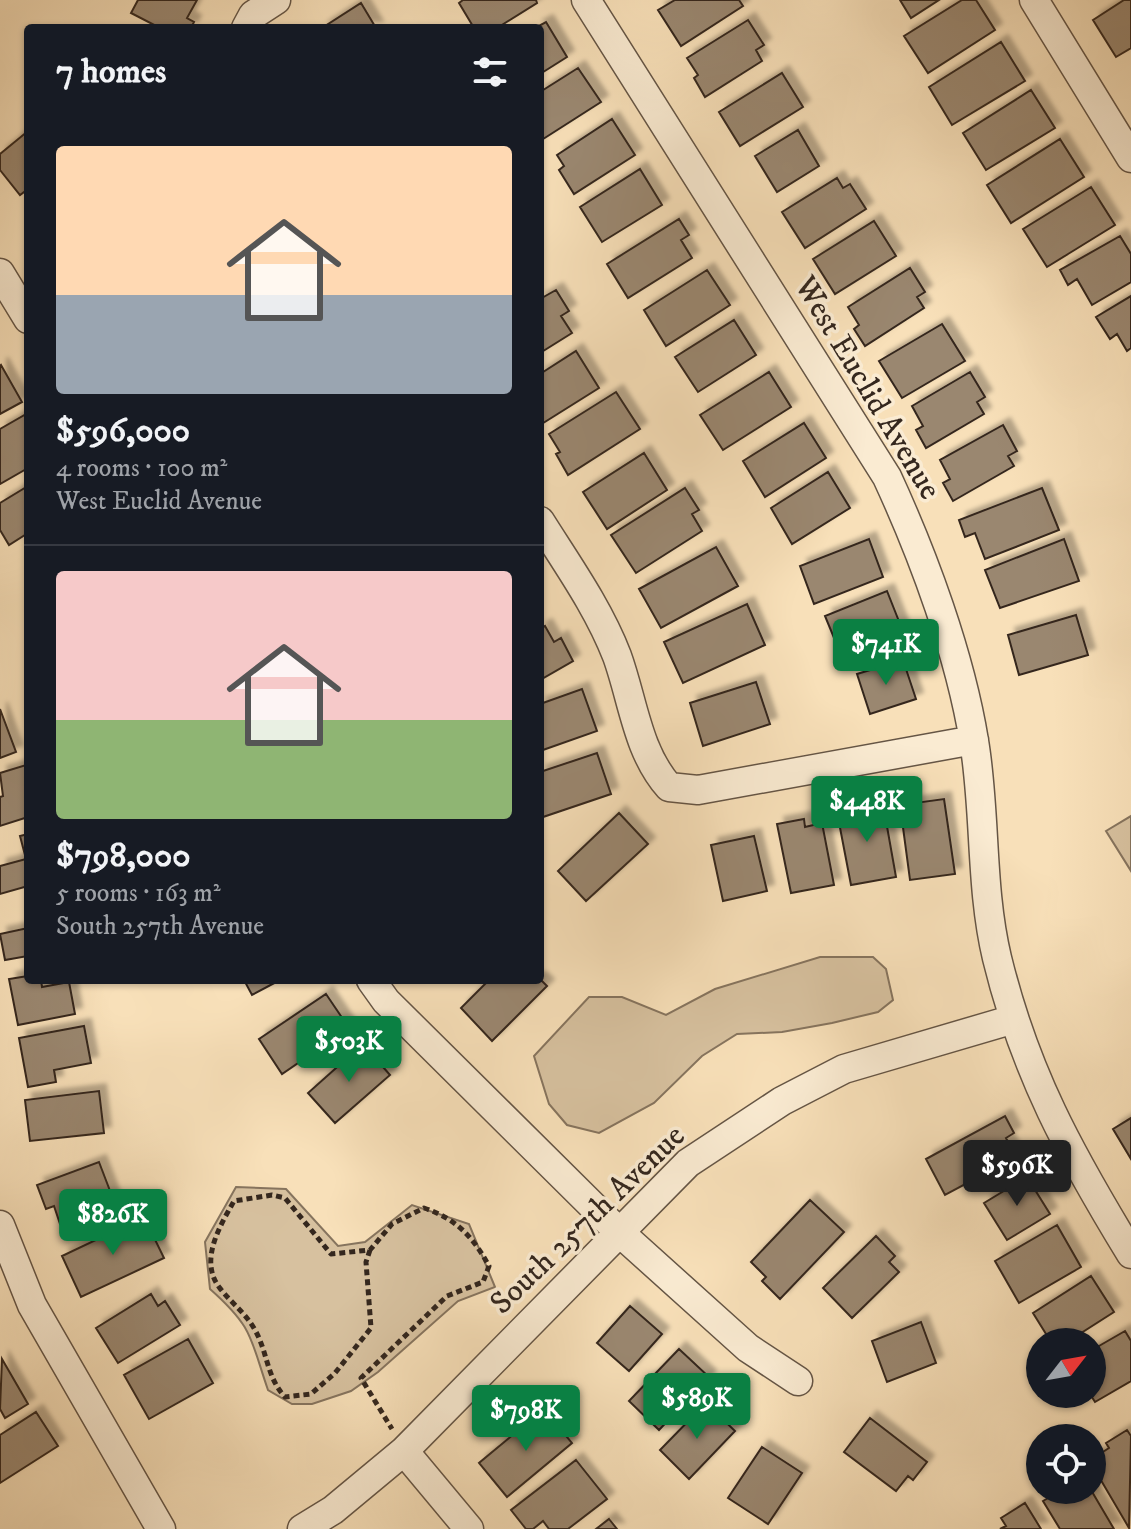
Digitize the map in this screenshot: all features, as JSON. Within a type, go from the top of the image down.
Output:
[{"type":"street","points":[[248,24],[253,15],[276,0]]},
{"type":"street","name":"West Euclid Avenue","points":[[586,0],[887,477],[928,575],[974,740],[996,954],[1014,1019],[1063,1139],[1131,1254]]},
{"type":"street","points":[[1034,0],[1131,158]]},
{"type":"street","points":[[0,273],[24,312]]},
{"type":"street","points":[[544,527],[598,614],[617,655],[650,766],[669,787],[698,790],[974,740]]},
{"type":"street","points":[[374,984],[386,1001],[618,1231],[748,1348],[798,1381]]},
{"type":"street","name":"South 257th Avenue","points":[[302,1529],[333,1510],[404,1451],[688,1163],[782,1101],[844,1069],[1014,1019]]},
{"type":"street","points":[[0,1225],[32,1305],[161,1529]]},
{"type":"street","points":[[404,1451],[469,1529]]},
{"type":"path","points":[[370,1250],[331,1254],[285,1198],[272,1195],[234,1201],[210,1253],[217,1286],[244,1311],[257,1334],[272,1383],[285,1397],[311,1394],[335,1373],[371,1328],[366,1262],[370,1250],[392,1224],[424,1208],[444,1215],[473,1237],[489,1266],[483,1282],[447,1296],[361,1378],[404,1451]]},
{"type":"shaded area","points":[[1131,816],[1131,871],[1106,831]]},
{"type":"shaded area","points":[[820,957],[873,957],[886,969],[893,1000],[878,1012],[832,1023],[782,1032],[737,1034],[702,1056],[654,1103],[599,1133],[567,1125],[549,1104],[534,1056],[589,997],[622,997],[666,1015],[715,989]]},
{"type":"shaded area","points":[[236,1187],[286,1189],[338,1246],[365,1242],[412,1205],[469,1224],[495,1287],[458,1301],[378,1372],[351,1391],[312,1404],[292,1404],[268,1390],[243,1324],[210,1289],[205,1242]]},
{"type":"building","points":[[138,0],[197,0],[187,18],[193,24],[152,24],[131,13]]},
{"type":"building","points":[[463,0],[536,0],[537,3],[503,24],[472,24],[459,3]]},
{"type":"building","points":[[675,0],[739,0],[743,6],[681,46],[658,10]]},
{"type":"building","points":[[900,0],[939,0],[911,18]]},
{"type":"building","points":[[962,0],[976,0],[995,30],[928,73],[904,36]]},
{"type":"building","points":[[1124,0],[1131,0],[1131,48],[1116,57],[1093,20]]},
{"type":"building","points":[[361,3],[374,24],[328,24]]},
{"type":"building","points":[[748,20],[764,45],[756,50],[762,61],[705,97],[694,78],[698,75],[687,58]]},
{"type":"building","points":[[546,22],[567,57],[544,71],[544,24]]},
{"type":"building","points":[[1001,42],[1025,81],[952,125],[929,87]]},
{"type":"building","points":[[578,68],[601,102],[544,138],[544,89]]},
{"type":"building","points":[[782,73],[803,107],[740,146],[719,112]]},
{"type":"building","points":[[1031,90],[1055,128],[986,170],[963,133]]},
{"type":"building","points":[[612,119],[635,155],[574,194],[559,170],[564,166],[557,155]]},
{"type":"building","points":[[798,130],[819,166],[777,192],[755,156]]},
{"type":"building","points":[[24,134],[24,192],[20,195],[0,170],[0,154]]},
{"type":"building","points":[[1060,139],[1084,177],[1011,223],[987,185]]},
{"type":"building","points":[[640,169],[662,205],[602,242],[580,207]]},
{"type":"building","points":[[837,178],[843,188],[850,184],[866,209],[805,248],[782,212]]},
{"type":"building","points":[[1091,187],[1115,225],[1047,267],[1023,229]]},
{"type":"building","points":[[679,219],[689,235],[681,240],[692,258],[628,298],[607,264]]},
{"type":"building","points":[[874,221],[896,256],[835,294],[813,259]]},
{"type":"building","points":[[1120,236],[1131,254],[1131,282],[1092,305],[1077,279],[1068,285],[1060,270]]},
{"type":"building","points":[[910,268],[925,292],[917,297],[924,308],[865,346],[854,329],[859,325],[848,307]]},
{"type":"building","points":[[707,270],[730,305],[666,346],[644,310]]},
{"type":"building","points":[[556,290],[569,311],[561,316],[572,333],[544,350],[544,297]]},
{"type":"building","points":[[1131,296],[1131,348],[1127,351],[1117,334],[1110,339],[1096,317]]},
{"type":"building","points":[[734,320],[756,355],[698,392],[675,357]]},
{"type":"building","points":[[942,324],[965,361],[902,398],[879,361]]},
{"type":"building","points":[[576,351],[599,388],[544,422],[544,371]]},
{"type":"building","points":[[0,366],[22,402],[0,414]]},
{"type":"building","points":[[769,372],[791,407],[723,450],[700,415]]},
{"type":"building","points":[[970,372],[985,397],[977,402],[984,414],[926,448],[916,430],[923,426],[912,406]]},
{"type":"building","points":[[616,392],[640,429],[568,475],[556,454],[560,452],[549,434]]},
{"type":"building","points":[[24,415],[24,470],[0,484],[0,429]]},
{"type":"building","points":[[804,423],[826,458],[765,497],[743,461]]},
{"type":"building","points":[[1003,425],[1017,451],[1008,456],[1014,466],[953,501],[943,483],[950,479],[940,460]]},
{"type":"building","points":[[644,453],[667,490],[607,529],[583,492]]},
{"type":"building","points":[[828,472],[850,508],[792,544],[771,508]]},
{"type":"building","points":[[24,488],[24,536],[9,545],[0,530],[0,503]]},
{"type":"building","points":[[685,488],[699,510],[692,514],[702,531],[636,573],[611,535]]},
{"type":"building","points":[[1042,488],[1059,530],[985,559],[975,533],[965,537],[959,520]]},
{"type":"building","points":[[869,539],[883,577],[814,604],[800,566]]},
{"type":"building","points":[[1064,539],[1079,581],[1000,608],[985,570]]},
{"type":"building","points":[[716,547],[738,586],[661,628],[639,589]]},
{"type":"building","points":[[887,591],[902,629],[841,655],[825,616]]},
{"type":"building","points":[[747,604],[765,645],[683,683],[664,642]]},
{"type":"building","points":[[1076,615],[1088,655],[1019,675],[1008,635]]},
{"type":"building","points":[[544,627],[554,642],[561,638],[573,661],[544,678]]},
{"type":"building","points":[[903,660],[916,699],[870,714],[857,674]]},
{"type":"building","points":[[756,682],[770,724],[703,746],[690,703]]},
{"type":"building","points":[[582,689],[597,731],[544,750],[544,703]]},
{"type":"building","points":[[0,709],[16,752],[0,758]]},
{"type":"building","points":[[597,753],[611,794],[544,817],[544,771]]},
{"type":"building","points":[[24,766],[24,818],[0,826],[0,797],[3,796],[0,773]]},
{"type":"building","points":[[944,799],[955,874],[910,880],[900,805]]},
{"type":"building","points":[[883,804],[896,877],[851,885],[837,812]]},
{"type":"building","points":[[619,813],[648,844],[586,901],[558,871]]},
{"type":"building","points":[[804,819],[805,827],[822,823],[834,885],[791,893],[777,824]]},
{"type":"building","points":[[754,836],[767,891],[723,901],[711,845]]},
{"type":"building","points":[[24,860],[24,887],[0,894],[0,866]]},
{"type":"building","points":[[24,929],[24,957],[5,960],[0,934]]},
{"type":"building","points":[[24,977],[24,984],[42,984],[42,987],[69,984],[75,1014],[18,1025],[9,979]]},
{"type":"building","points":[[544,983],[547,986],[492,1041],[461,1008],[485,984]]},
{"type":"building","points":[[246,984],[273,984],[252,995]]},
{"type":"building","points":[[326,994],[349,1028],[282,1074],[259,1039]]},
{"type":"building","points":[[84,1026],[91,1063],[54,1070],[56,1082],[28,1087],[19,1038]]},
{"type":"building","points":[[363,1044],[390,1075],[335,1123],[308,1093]]},
{"type":"building","points":[[99,1091],[104,1133],[30,1141],[25,1100]]},
{"type":"building","points":[[1005,1116],[1014,1133],[1006,1138],[1016,1157],[945,1195],[926,1159]]},
{"type":"building","points":[[1131,1118],[1131,1159],[1113,1129]]},
{"type":"building","points":[[99,1162],[115,1204],[60,1224],[54,1206],[46,1209],[37,1185]]},
{"type":"building","points":[[1027,1177],[1050,1214],[1007,1240],[984,1203]]},
{"type":"building","points":[[810,1200],[844,1232],[780,1299],[762,1281],[766,1277],[751,1262]]},
{"type":"building","points":[[144,1217],[164,1258],[81,1297],[62,1256]]},
{"type":"building","points":[[1057,1225],[1081,1267],[1019,1303],[995,1261]]},
{"type":"building","points":[[876,1236],[895,1256],[889,1262],[899,1272],[852,1318],[823,1288]]},
{"type":"building","points":[[1091,1276],[1114,1312],[1089,1328],[1042,1328],[1033,1313]]},
{"type":"building","points":[[151,1294],[158,1306],[165,1301],[180,1325],[118,1363],[96,1328]]},
{"type":"building","points":[[630,1306],[662,1334],[629,1371],[597,1343]]},
{"type":"building","points":[[921,1322],[936,1363],[887,1382],[872,1341]]},
{"type":"building","points":[[1125,1331],[1131,1341],[1131,1381],[1106,1396],[1106,1342]]},
{"type":"building","points":[[188,1339],[213,1383],[149,1419],[124,1375]]},
{"type":"building","points":[[679,1349],[709,1377],[659,1430],[629,1401]]},
{"type":"building","points":[[2,1359],[28,1404],[5,1418],[0,1409]]},
{"type":"building","points":[[706,1403],[735,1431],[689,1479],[660,1450]]},
{"type":"building","points":[[544,1409],[572,1443],[507,1497],[479,1463]]},
{"type":"building","points":[[36,1412],[58,1446],[0,1483],[0,1435]]},
{"type":"building","points":[[870,1418],[927,1462],[913,1480],[908,1476],[896,1491],[844,1452]]},
{"type":"building","points":[[1127,1430],[1131,1436],[1129,1528],[1106,1489],[1106,1450],[1109,1448],[1106,1443]]},
{"type":"building","points":[[762,1447],[802,1473],[768,1524],[728,1498]]},
{"type":"building","points":[[576,1460],[607,1499],[568,1529],[549,1529],[543,1521],[533,1529],[526,1529],[511,1510]]},
{"type":"building","points":[[1025,1503],[1041,1529],[1000,1529],[1006,1526],[1001,1518]]},
{"type":"building","points":[[1045,1504],[1099,1504],[1114,1529],[1060,1529]]},
{"type":"building","points":[[609,1519],[617,1529],[596,1529]]}]
